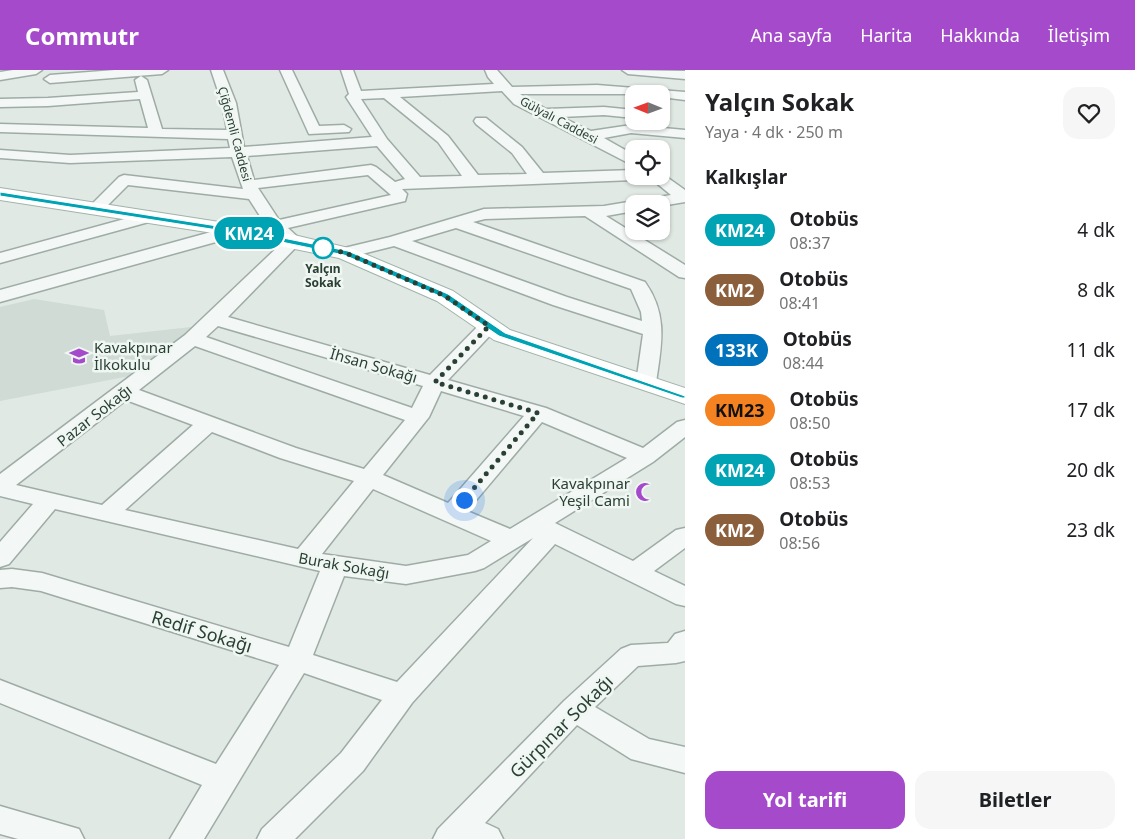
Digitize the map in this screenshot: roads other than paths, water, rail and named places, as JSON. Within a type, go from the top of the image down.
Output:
[{"type":"main road","points":[[0,194],[226,229],[294,241],[346,253],[445,296],[502,335],[685,396]]},
{"type":"street","points":[[0,76],[36,70]]},
{"type":"street","points":[[48,102],[46,74],[162,70]]},
{"type":"street","name":"Çiğdemli Caddesi","points":[[217,70],[229,103],[238,152],[252,190],[275,226],[294,241]]},
{"type":"street","points":[[286,70],[314,131],[372,128]]},
{"type":"street","points":[[352,70],[347,70],[357,96]]},
{"type":"street","name":"Gülyalı Caddesi","points":[[491,70],[519,101],[589,136],[625,157]]},
{"type":"street","points":[[628,70],[685,75]]},
{"type":"street","points":[[138,71],[156,132]]},
{"type":"street","points":[[416,182],[381,141],[352,97],[387,93],[507,89],[619,89],[685,96]]},
{"type":"street","points":[[387,93],[443,139],[474,181]]},
{"type":"street","points":[[0,103],[48,102],[145,95]]},
{"type":"street","points":[[543,113],[604,111],[625,113]]},
{"type":"street","points":[[481,121],[517,150],[539,179]]},
{"type":"street","points":[[0,128],[235,135]]},
{"type":"street","points":[[589,136],[631,129],[685,134]]},
{"type":"street","points":[[0,154],[70,159],[238,152],[381,141]]},
{"type":"street","points":[[95,208],[124,180],[252,190],[370,170],[400,194],[399,198],[275,226]]},
{"type":"street","points":[[390,186],[416,182],[625,175]]},
{"type":"street","points":[[670,177],[685,178]]},
{"type":"street","points":[[668,185],[685,197]]},
{"type":"street","points":[[670,200],[685,197]]},
{"type":"street","points":[[346,253],[395,241],[484,214],[604,212],[625,208]]},
{"type":"street","points":[[589,212],[685,273]]},
{"type":"street","points":[[0,258],[150,217]]},
{"type":"street","points":[[456,222],[639,286],[650,312],[653,331],[646,383]]},
{"type":"street","points":[[0,296],[217,236],[226,229]]},
{"type":"street","name":"Pazar Sokağı","points":[[0,484],[16,475],[192,339],[215,319],[294,241]]},
{"type":"street","points":[[395,241],[560,301],[653,331]]},
{"type":"street","name":"İhsan Sokağı","points":[[215,319],[538,413],[645,457]]},
{"type":"street","points":[[305,558],[418,417],[435,382],[489,326]]},
{"type":"street","points":[[192,339],[418,417]]},
{"type":"street","points":[[124,392],[288,453],[369,478],[510,539]]},
{"type":"street","points":[[451,515],[538,413]]},
{"type":"street","points":[[107,513],[208,424]]},
{"type":"street","name":"Burak Sokağı","points":[[0,489],[335,566],[406,575],[475,562],[510,539],[543,528],[685,427]]},
{"type":"street","points":[[0,558],[50,500]]},
{"type":"street","points":[[273,839],[352,762],[402,695],[543,528],[685,597]]},
{"type":"street","points":[[635,572],[685,536]]},
{"type":"street","points":[[186,839],[297,660],[335,566]]},
{"type":"street","name":"Redif Sokağı","points":[[0,579],[12,578],[42,582],[297,660],[402,695]]},
{"type":"street","name":"Gürpınar Sokağı","points":[[466,835],[574,709],[631,656],[676,653],[685,641]]},
{"type":"street","points":[[0,691],[223,780]]},
{"type":"street","points":[[574,709],[642,750],[685,760]]},
{"type":"street","points":[[0,820],[53,837]]},
{"type":"place","name":"Yalçın Sokak","points":[[323,248]]},
{"type":"place","name":"Kavakpınar İlkokulu","points":[[79,356]]},
{"type":"place","name":"Kavakpınar Yeşil Cami","points":[[645,492]]}]
